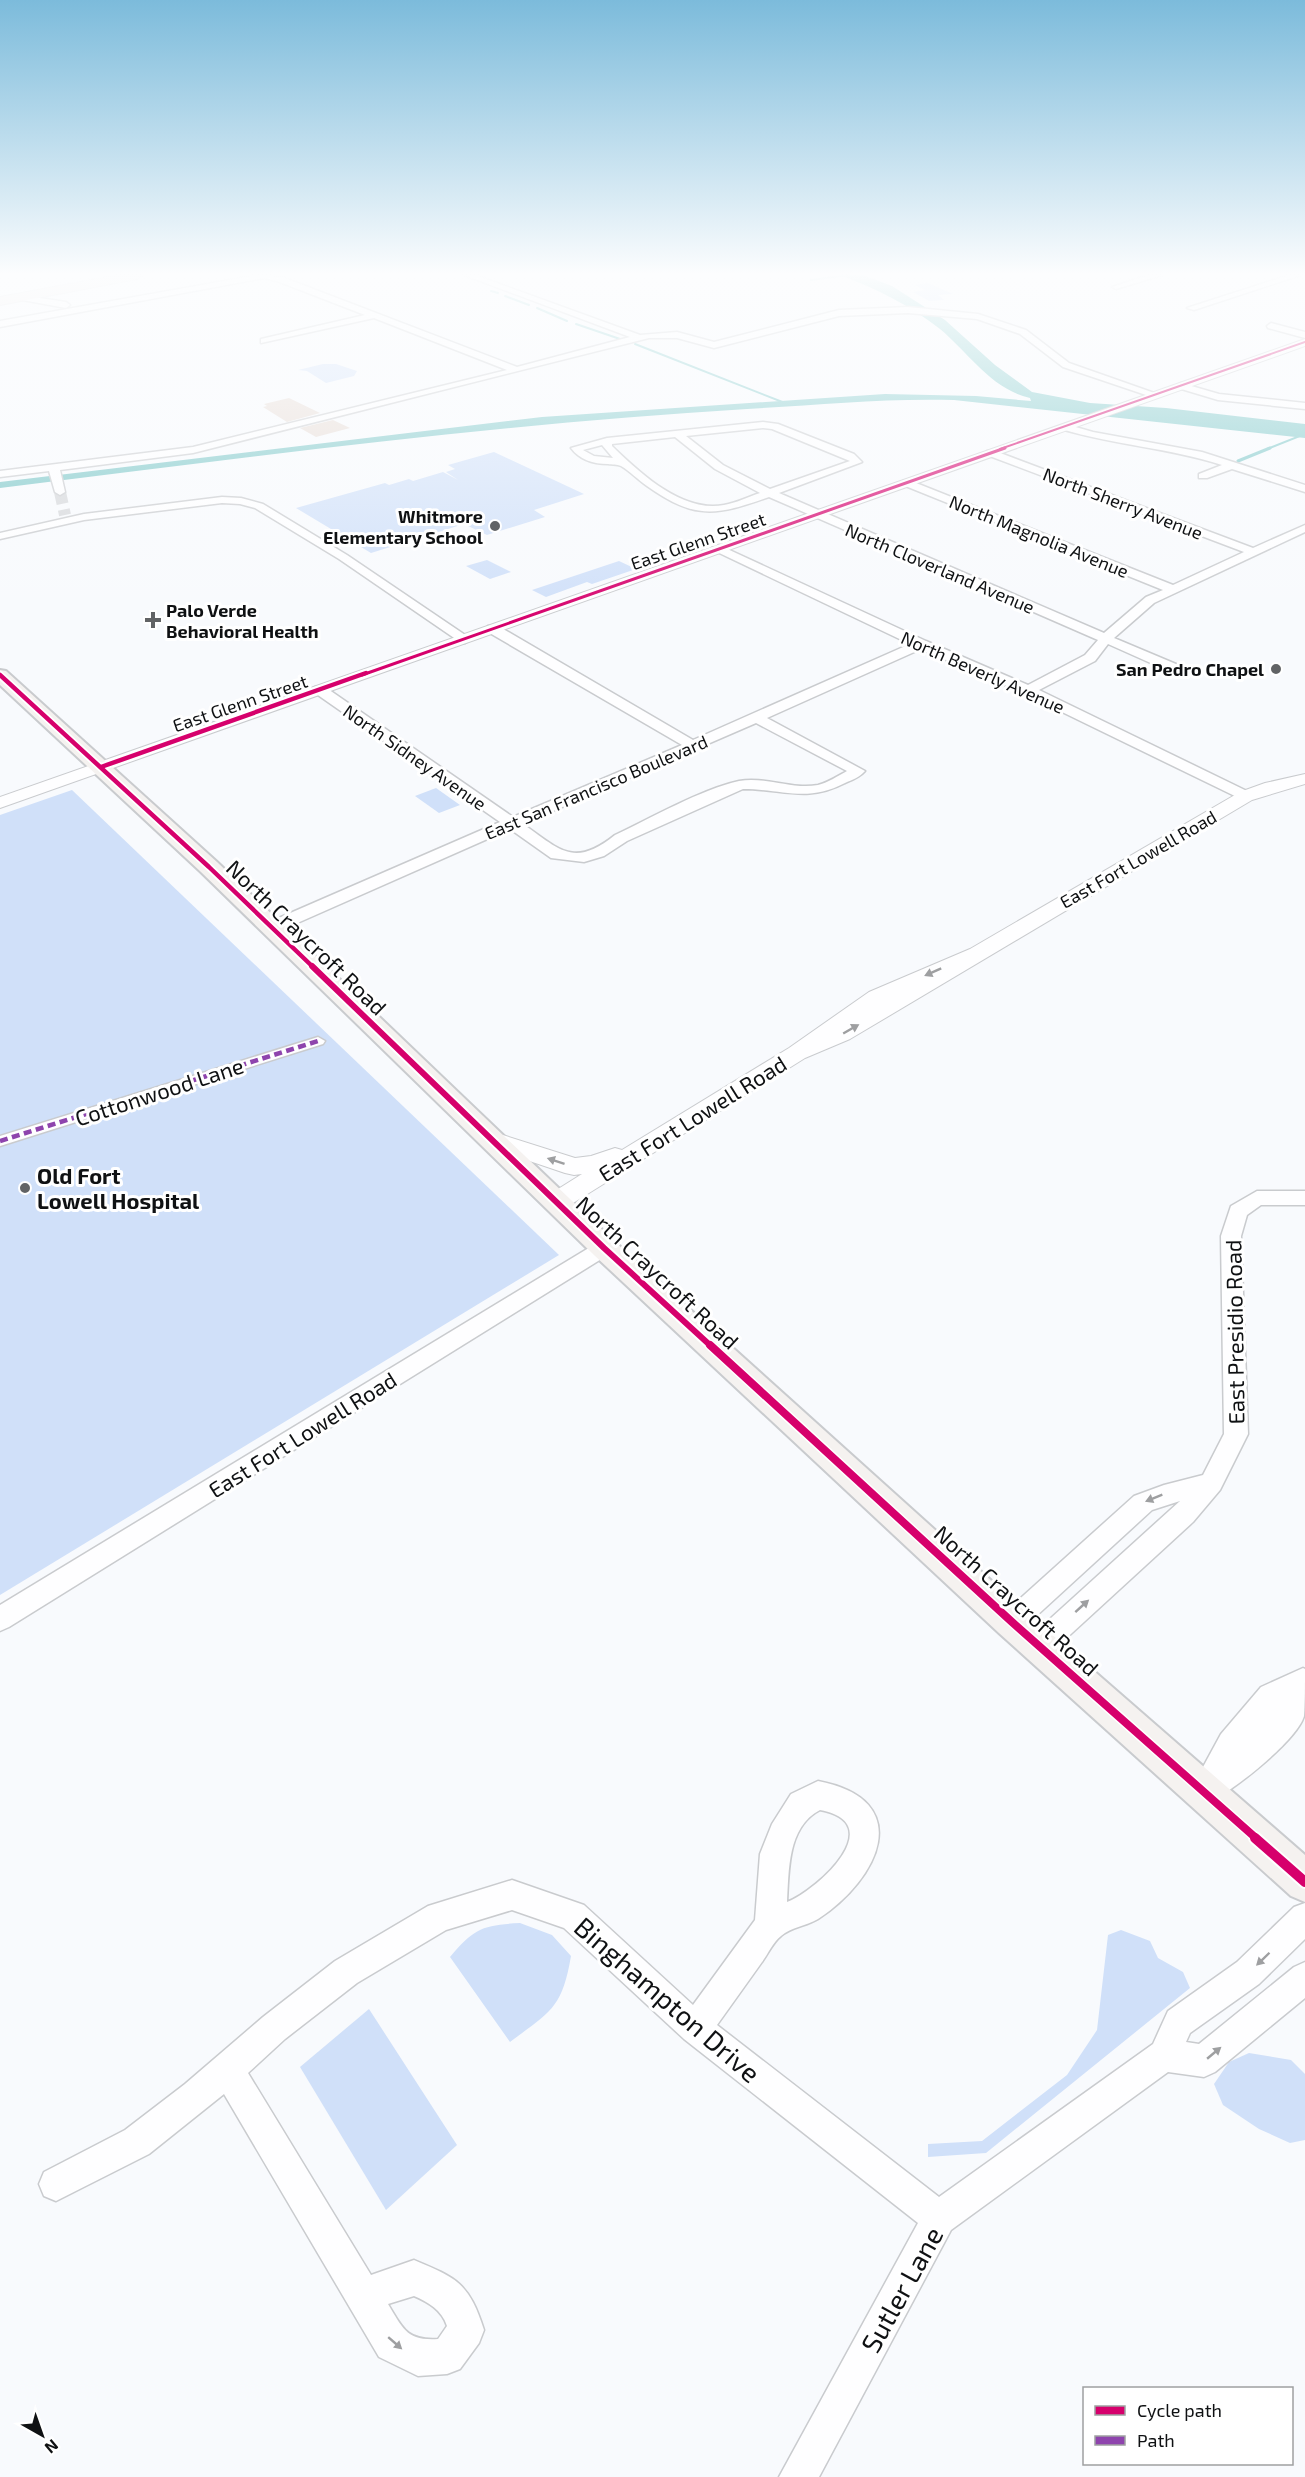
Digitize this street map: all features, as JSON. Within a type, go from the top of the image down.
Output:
[{"type":"main road","name":"North Craycroft Road","points":[[1,677],[101,767],[604,1248],[1012,1622],[1305,1882]]},
{"type":"street","points":[[0,474],[55,470],[193,450],[433,391]]},
{"type":"street","points":[[1142,391],[1155,395]]},
{"type":"street","name":"East Glenn Street","points":[[0,803],[1168,391]]},
{"type":"street","points":[[1198,391],[1218,396],[1305,406]]},
{"type":"street","points":[[607,441],[607,447],[637,474],[680,501],[697,508],[710,510],[727,508],[769,494],[806,478],[857,462],[850,456],[774,426],[607,441],[576,448],[579,453],[594,460],[622,461]]},
{"type":"street","points":[[1065,427],[1091,435],[1198,454],[1305,489]]},
{"type":"street","name":"North Cloverland Avenue","points":[[679,435],[694,450],[719,468],[769,494],[1178,670]]},
{"type":"street","name":"North Sherry Avenue","points":[[991,453],[1254,552]]},
{"type":"street","points":[[1203,476],[1232,465]]},
{"type":"street","points":[[55,470],[60,489]]},
{"type":"street","name":"North Magnolia Avenue","points":[[907,483],[1172,589]]},
{"type":"street","points":[[0,536],[65,517],[222,500],[251,504],[259,506],[343,557],[465,639]]},
{"type":"street","points":[[1028,690],[1090,658],[1105,639],[1150,600],[1305,528]]},
{"type":"street","name":"North Beverly Avenue","points":[[719,549],[921,644],[1028,690],[1246,796]]},
{"type":"street","points":[[493,629],[694,746]]},
{"type":"street","name":"East San Francisco Boulevard","points":[[271,928],[509,823],[694,746],[921,644]]},
{"type":"street","name":"North Sidney Avenue","points":[[320,690],[509,823],[557,855],[573,859],[594,857],[621,838],[732,788],[753,785],[803,791],[823,789],[858,771],[757,718]]},
{"type":"street","name":"East Fort Lowell Road","points":[[556,1202],[797,1053],[842,1034],[1246,796],[1305,779]]},
{"type":"street","name":"Cottonwood Lane","points":[[0,1141],[318,1041]]},
{"type":"street","points":[[490,1139],[574,1167],[595,1164],[652,1143]]},
{"type":"street","name":"East Presidio Road","points":[[1039,1646],[1184,1514],[1211,1483],[1236,1434],[1231,1236],[1238,1211],[1257,1198],[1305,1198]]},
{"type":"street","name":"East Fort Lowell Road","points":[[0,1619],[604,1248]]},
{"type":"street","points":[[1012,1622],[1143,1503],[1211,1483]]},
{"type":"street","points":[[1204,1791],[1252,1756],[1291,1715],[1304,1678]]},
{"type":"street","name":"Binghampton Drive","points":[[56,2184],[137,2142],[197,2096],[346,1972],[439,1917],[512,1895],[573,1916],[695,2028],[939,2218]]},
{"type":"street","name":"Sutler Lane","points":[[798,2477],[939,2218],[1164,2055],[1179,2022],[1248,1973],[1305,1918]]},
{"type":"street","points":[[695,2028],[770,1925]]},
{"type":"street","points":[[1164,2055],[1204,2061],[1305,1978]]},
{"type":"street","points":[[227,2069],[362,2296]]},
{"type":"shaded area","points":[[494,452],[584,494],[534,510],[545,517],[487,535],[464,524],[371,553],[296,508],[385,483],[389,485],[409,479],[413,481],[443,472],[458,480],[446,472],[455,469],[448,465]]},
{"type":"shaded area","points":[[487,560],[511,572],[490,579],[466,566]]},
{"type":"shaded area","points":[[619,561],[636,569],[592,584],[587,582],[546,597],[532,590]]},
{"type":"shaded area","points":[[436,788],[460,805],[439,813],[415,796]]},
{"type":"shaded area","points":[[72,790],[559,1255],[0,1595],[0,815]]},
{"type":"shaded area","points":[[520,1923],[552,1935],[571,1956],[563,1988],[552,2008],[545,2016],[510,2042],[450,1957],[466,1940],[480,1930],[497,1925]]},
{"type":"shaded area","points":[[1121,1930],[1150,1941],[1158,1958],[1183,1972],[1190,1988],[986,2153],[928,2157],[928,2144],[982,2141],[1067,2075],[1097,2030],[1108,1935]]},
{"type":"shaded area","points":[[369,2009],[457,2145],[386,2210],[300,2067]]},
{"type":"shaded area","points":[[1249,2053],[1291,2060],[1305,2074],[1305,2140],[1290,2143],[1259,2129],[1223,2105],[1214,2084],[1229,2062]]},
{"type":"water","points":[[1011,391],[1030,391],[1090,403],[1166,408],[1305,424],[1305,438],[954,400],[876,401],[653,415],[466,432],[0,488],[0,482],[542,417],[885,394],[976,396],[1031,401],[1030,398]]},
{"type":"building","points":[[289,398],[320,413],[287,422],[263,407],[267,406],[264,404]]},
{"type":"building","points":[[333,420],[350,428],[316,437],[300,428]]},
{"type":"waterway","points":[[753,391],[785,403]]},
{"type":"waterway","points":[[1267,449],[1305,434]]},
{"type":"waterway","points":[[1238,461],[1270,448]]},
{"type":"tunnel","points":[[60,492],[65,515]]},
{"type":"marked path","points":[[0,1141],[318,1041]]},
{"type":"cycle path","points":[[101,767],[1167,391]]},
{"type":"cycle path","points":[[0,675],[209,867],[604,1248],[1012,1622],[1305,1882]]},
{"type":"place","name":"Whitmore Elementary School","points":[[495,526]]},
{"type":"place","name":"Palo Verde Behavioral Health","points":[[153,620]]},
{"type":"place","name":"San Pedro Chapel","points":[[1276,669]]},
{"type":"place","name":"Old Fort Lowell Hospital","points":[[25,1188]]}]
